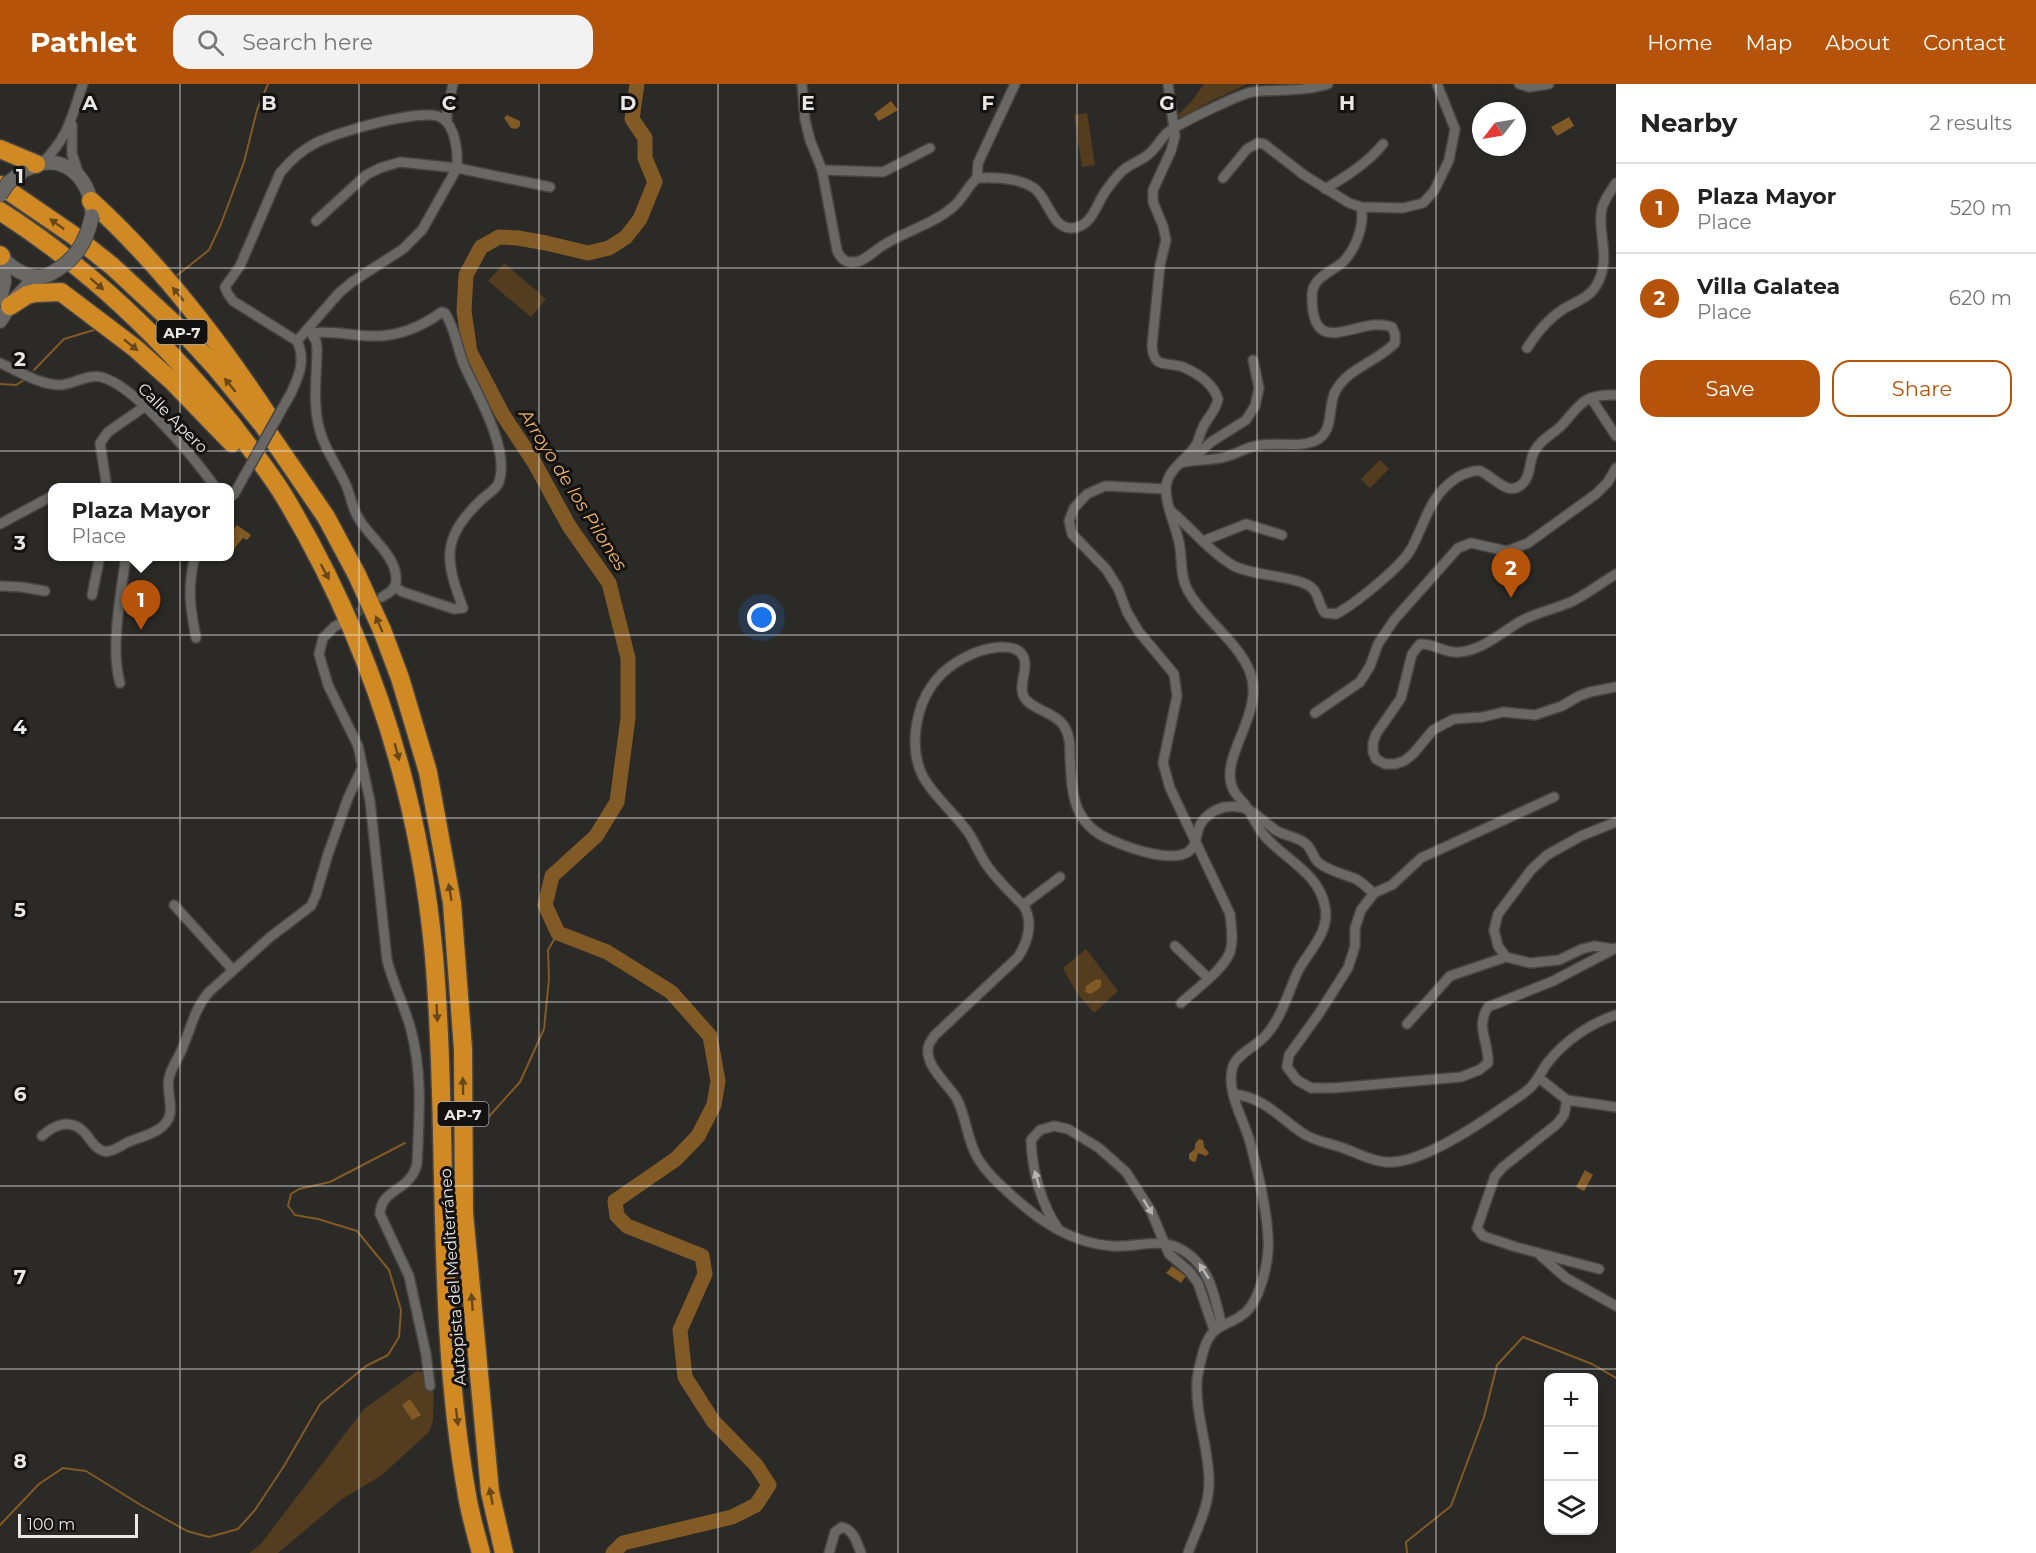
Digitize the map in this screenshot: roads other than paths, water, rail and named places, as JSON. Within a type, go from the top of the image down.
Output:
[{"type":"highway","points":[[0,149],[34,166]]},
{"type":"highway","name":"Autopista del Mediterráneo","points":[[0,185],[73,235],[112,266],[181,330],[263,425],[326,517],[357,574],[400,678],[428,772],[452,903],[463,1049],[464,1213],[490,1492],[504,1553]]},
{"type":"highway","points":[[92,208],[166,280],[207,329],[249,386],[289,447],[316,492],[326,517]]},
{"type":"highway","name":"Autopista del Mediterráneo","points":[[0,211],[90,277],[165,346],[248,444],[283,495],[328,578],[377,690],[396,747],[412,818],[425,886],[434,955],[451,1370],[467,1496],[481,1553]]},
{"type":"highway","points":[[41,277],[119,336],[172,381],[212,420],[297,520]]},
{"type":"highway","points":[[3,308],[27,295],[61,292]]},
{"type":"main road","points":[[0,195],[9,183],[34,166],[65,165],[79,175],[87,187],[92,208],[88,234],[78,252],[65,265],[41,277],[3,308]]},
{"type":"main road","points":[[1,256],[15,268],[41,277]]},
{"type":"main road","points":[[1,256],[4,282],[3,308]]},
{"type":"street","points":[[34,166],[57,148],[73,116],[83,84]]},
{"type":"street","points":[[447,122],[453,84]]},
{"type":"street","points":[[802,84],[805,120],[822,170],[837,250],[840,257],[846,261],[861,262],[890,241],[934,221],[962,198],[977,178],[978,163],[1015,84]]},
{"type":"street","points":[[1168,84],[1174,143],[1153,190],[1153,202],[1166,240],[1160,265],[1152,354],[1161,364],[1181,366],[1203,379],[1214,389],[1218,399],[1196,445],[1168,479],[1166,489],[1180,547],[1182,573],[1185,586],[1192,598],[1237,652],[1250,672],[1253,691],[1248,721],[1236,748],[1228,775],[1234,791],[1264,835],[1310,877],[1320,890],[1326,909],[1323,931],[1299,970],[1287,1001],[1266,1035],[1235,1061],[1232,1069],[1234,1094],[1250,1140],[1260,1180],[1268,1249],[1266,1266],[1251,1305],[1245,1312],[1218,1328],[1208,1338],[1204,1348],[1197,1383],[1209,1481],[1208,1496],[1205,1510],[1188,1553]]},
{"type":"street","points":[[977,178],[1007,179],[1027,184],[1042,196],[1060,225],[1075,228],[1089,221],[1117,176],[1124,169],[1148,155],[1174,128],[1249,92],[1313,89],[1328,84]]},
{"type":"street","points":[[1223,178],[1247,149],[1258,143],[1264,144],[1283,160],[1349,203],[1361,207],[1403,208],[1423,203],[1434,191],[1449,160],[1455,129],[1437,84]]},
{"type":"street","points":[[1519,84],[1529,87],[1549,84]]},
{"type":"street","points":[[234,492],[291,393],[302,362],[302,353],[297,341],[233,301],[225,287],[240,266],[280,173],[304,150],[343,131],[420,114],[440,116],[447,122],[453,133],[457,168],[422,230],[403,249],[339,293],[309,332],[297,341]]},
{"type":"street","points":[[73,116],[72,154],[79,175]]},
{"type":"street","points":[[1325,189],[1377,152],[1383,144]]},
{"type":"street","points":[[822,170],[883,172],[930,148]]},
{"type":"street","points":[[316,221],[366,175],[400,162],[457,168],[550,187]]},
{"type":"street","points":[[1527,348],[1551,318],[1581,300],[1595,288],[1604,260],[1601,210],[1605,199],[1616,183]]},
{"type":"street","points":[[1180,463],[1226,457],[1261,445],[1291,446],[1316,440],[1325,433],[1330,422],[1335,393],[1344,379],[1386,352],[1395,343],[1392,327],[1383,324],[1335,334],[1324,331],[1316,323],[1313,312],[1312,290],[1323,275],[1343,261],[1352,247],[1361,227],[1363,216],[1361,207]]},
{"type":"street","points":[[309,332],[338,331],[372,336],[390,335],[410,330],[429,322],[442,312],[446,313],[464,363],[495,434],[501,470],[499,484],[468,513],[456,531],[451,546],[449,564],[463,609],[454,609],[394,587]]},
{"type":"street","points":[[309,332],[316,341],[317,348],[316,406],[320,432],[348,488],[358,518],[389,558],[395,572],[397,583],[393,590],[382,597]]},
{"type":"street","points":[[1192,460],[1211,442],[1246,420],[1255,406],[1259,388],[1253,360]]},
{"type":"street","name":"Calle Apero","points":[[0,363],[51,384],[59,385],[93,377],[101,377],[112,382],[128,392],[175,436],[212,483]]},
{"type":"street","points":[[1170,510],[1220,557],[1236,567],[1256,574],[1308,585],[1316,594],[1320,607],[1325,613],[1336,614],[1401,561],[1411,549],[1427,512],[1441,492],[1458,477],[1472,471],[1480,471],[1501,486],[1512,489],[1522,484],[1534,451],[1581,402],[1591,398],[1616,395]]},
{"type":"street","points":[[1591,398],[1616,436]]},
{"type":"street","points":[[107,483],[100,443],[108,432],[144,407]]},
{"type":"street","points":[[1315,713],[1360,682],[1370,666],[1378,644],[1394,620],[1458,548],[1471,543],[1507,551],[1528,543],[1596,494],[1608,483],[1616,468]]},
{"type":"street","points":[[1166,489],[1105,486],[1087,494],[1074,508],[1069,521],[1072,534],[1106,569],[1119,588],[1127,612],[1139,632],[1174,674],[1178,696],[1163,764],[1170,788],[1230,914],[1232,934],[1230,951],[1224,963],[1181,1002]]},
{"type":"street","points":[[0,524],[48,498]]},
{"type":"street","points":[[1203,541],[1246,524],[1282,535]]},
{"type":"street","points":[[92,594],[99,561]]},
{"type":"street","points":[[120,683],[116,650],[125,561]]},
{"type":"street","points":[[194,561],[189,581],[189,604],[196,638]]},
{"type":"street","points":[[1616,574],[1572,601],[1534,615],[1475,648],[1461,652],[1449,652],[1419,644],[1412,654],[1401,698],[1376,734],[1373,752],[1376,759],[1385,764],[1395,764],[1413,754],[1433,730],[1454,719],[1483,717],[1503,712],[1535,715],[1562,706],[1590,692],[1616,687]]},
{"type":"street","points":[[0,586],[45,591]]},
{"type":"street","points":[[346,620],[334,627],[323,638],[319,654],[328,685],[358,746],[370,801],[387,960],[411,1029],[418,1065],[420,1094],[415,1175],[408,1183],[386,1198],[381,1206],[380,1214],[409,1276],[426,1354],[430,1386]]},
{"type":"street","points":[[1166,1244],[1105,1246],[1061,1232],[1032,1215],[984,1169],[968,1138],[962,1111],[956,1098],[929,1058],[928,1048],[934,1036],[1024,948],[1029,921],[1023,905],[986,864],[968,833],[928,785],[921,773],[915,739],[917,721],[927,693],[945,670],[984,649],[1008,647],[1022,655],[1025,662],[1022,690],[1024,698],[1030,704],[1052,714],[1064,725],[1070,740],[1072,794],[1079,812],[1098,833],[1146,852],[1170,856],[1186,853],[1193,847],[1200,825],[1210,813],[1225,807],[1247,808],[1277,831],[1296,837],[1308,845],[1317,862],[1359,881],[1374,894]]},
{"type":"street","points":[[42,1136],[50,1129],[67,1123],[84,1131],[101,1150],[109,1152],[159,1128],[170,1117],[172,1108],[168,1086],[169,1076],[182,1050],[200,1002],[269,938],[311,906],[348,798],[362,768]]},
{"type":"street","points":[[1554,797],[1421,858],[1392,885],[1374,894],[1361,910],[1355,928],[1354,946],[1348,968],[1290,1055],[1287,1067],[1297,1080],[1311,1088],[1461,1077],[1479,1070],[1488,1063],[1489,1052],[1482,1031],[1482,1016],[1488,1007],[1553,981],[1615,948]]},
{"type":"street","points":[[1506,957],[1498,946],[1494,930],[1498,914],[1532,870],[1547,855],[1581,836],[1616,822]]},
{"type":"street","points":[[1023,905],[1060,877]]},
{"type":"street","points":[[174,905],[233,970]]},
{"type":"street","points":[[1176,946],[1208,978]]},
{"type":"street","points":[[1407,1024],[1450,976],[1506,957],[1530,963],[1545,963],[1594,946],[1615,948]]},
{"type":"street","points":[[1234,1094],[1251,1096],[1304,1134],[1318,1141],[1343,1148],[1365,1158],[1388,1163],[1417,1157],[1488,1118],[1530,1089],[1547,1063],[1573,1038],[1600,1020],[1616,1015]]},
{"type":"street","points":[[1539,1078],[1567,1100],[1616,1107]]},
{"type":"street","points":[[1567,1100],[1564,1115],[1557,1124],[1495,1176],[1477,1228],[1483,1236],[1599,1269]]},
{"type":"street","points":[[1061,1232],[1051,1219],[1041,1194],[1032,1159],[1031,1140],[1040,1130],[1054,1126],[1068,1129],[1099,1148],[1126,1172],[1151,1212],[1169,1254],[1189,1271],[1198,1283],[1218,1328]]},
{"type":"street","points":[[1540,1254],[1566,1278],[1616,1306]]},
{"type":"street","points":[[830,1553],[835,1532],[842,1527],[847,1528],[853,1535],[861,1553]]},
{"type":"waterway","points":[[175,277],[209,250],[244,162],[257,110],[268,84]]},
{"type":"waterway","name":"Arroyo de los Pilones","points":[[613,1553],[623,1543],[732,1517],[756,1505],[769,1485],[756,1465],[713,1421],[685,1377],[680,1330],[705,1274],[702,1256],[627,1226],[617,1216],[615,1201],[676,1159],[698,1136],[714,1105],[718,1081],[710,1036],[671,992],[607,952],[558,933],[545,905],[552,876],[596,836],[617,802],[628,718],[628,658],[609,583],[569,526],[534,462],[503,415],[470,352],[464,311],[466,275],[481,247],[499,237],[546,243],[588,253],[609,248],[626,237],[640,219],[655,182],[645,158],[645,138],[632,119],[637,84]]},
{"type":"waterway","points":[[34,370],[64,339],[94,330]]},
{"type":"waterway","points":[[0,384],[16,385],[24,380]]},
{"type":"waterway","points":[[484,1122],[520,1082],[544,1029],[549,979],[548,950],[558,933]]},
{"type":"waterway","points":[[0,1525],[39,1484],[63,1468],[86,1471],[187,1531],[209,1537],[238,1529],[255,1510],[284,1466],[320,1404],[366,1366],[388,1355],[399,1337],[401,1310],[389,1270],[357,1231],[318,1219],[295,1215],[288,1206],[291,1194],[299,1189],[330,1182],[405,1143]]},
{"type":"waterway","points":[[1407,1553],[1406,1542],[1451,1506],[1484,1417],[1497,1365],[1523,1337],[1592,1364],[1616,1378]]},
{"type":"tunnel","points":[[346,620],[372,603]]},
{"type":"place","name":"Villa Galatea","points":[[1511,598]]},
{"type":"place","name":"Plaza Mayor","points":[[141,630]]}]
